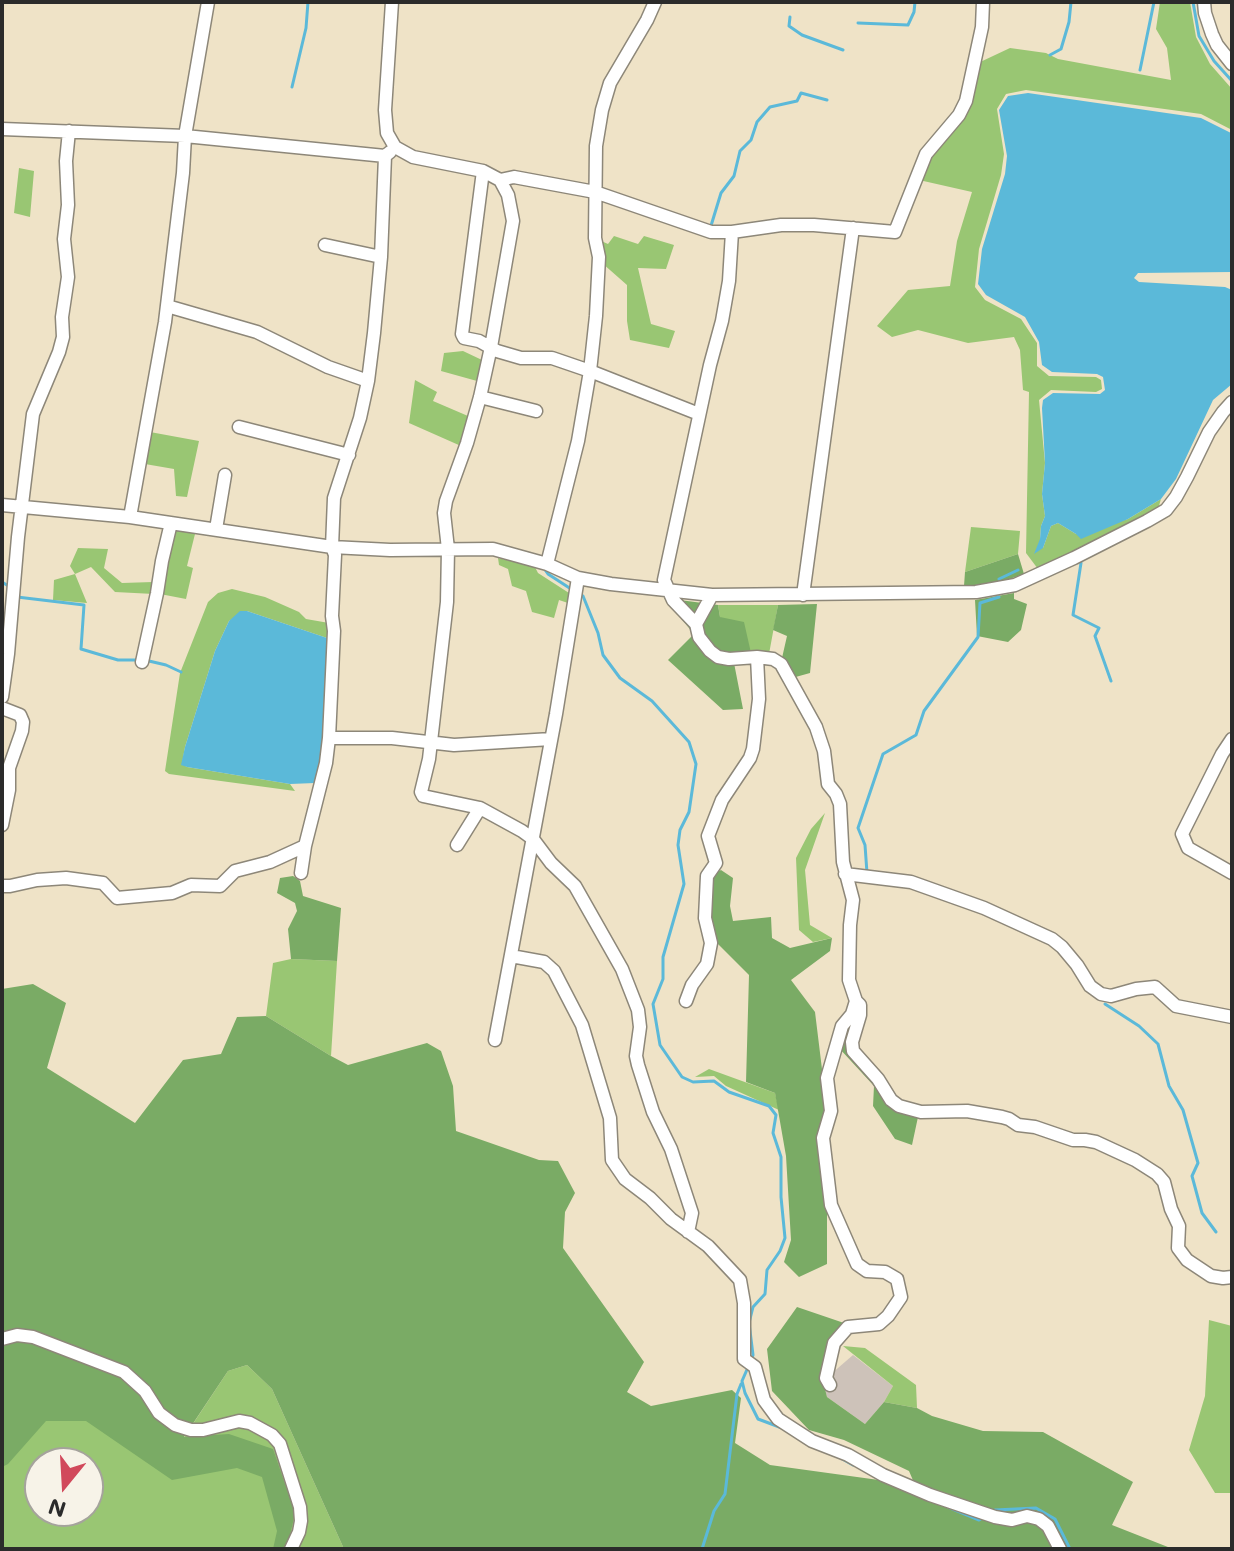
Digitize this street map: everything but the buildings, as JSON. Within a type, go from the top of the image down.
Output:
[{"type":"street","points":[[130,517],[167,306],[185,136],[208,2]]},
{"type":"street","points":[[392,2],[385,110],[387,133],[395,147],[413,157],[483,171],[500,180],[508,195],[513,221],[480,397],[444,513],[448,549],[447,602],[431,741],[421,792],[423,796],[480,808],[522,831],[575,886],[622,969],[638,1010],[638,1065],[692,1213],[688,1232]]},
{"type":"street","points":[[541,562],[578,441],[585,369],[596,316],[599,257],[590,191],[602,110],[610,83],[655,2]]},
{"type":"street","points":[[500,180],[514,177],[590,191],[711,232],[781,225],[895,232],[926,154],[959,115],[966,101],[982,27],[983,2]]},
{"type":"street","points":[[1204,2],[1212,34],[1232,64]]},
{"type":"street","points":[[2,129],[185,136],[385,156]]},
{"type":"street","points":[[2,697],[33,414],[63,337],[62,317],[68,277],[64,239],[68,205],[66,161],[69,131]]},
{"type":"street","points":[[301,873],[329,738],[334,631],[334,498],[349,455],[368,381],[381,257],[385,156],[395,147]]},
{"type":"street","points":[[483,171],[462,334],[464,338],[521,358],[552,358],[699,414]]},
{"type":"street","points":[[803,595],[853,228]]},
{"type":"street","points":[[732,232],[729,281],[722,321],[664,580],[673,600],[696,624],[699,637],[718,657],[757,657],[773,659],[781,664],[816,727],[824,751],[828,784],[840,804],[843,862],[853,900],[849,980],[860,1005],[853,1051],[899,1106],[921,1112],[967,1111],[1002,1117],[1018,1125],[1035,1127],[1073,1140],[1096,1142],[1135,1160],[1164,1182],[1179,1226],[1178,1248],[1187,1260],[1211,1276],[1232,1277]]},
{"type":"street","points":[[325,245],[381,257]]},
{"type":"street","points":[[167,306],[257,332],[328,367],[368,381]]},
{"type":"street","points":[[480,397],[536,411]]},
{"type":"street","points":[[2,505],[130,517],[332,547],[493,549],[541,562],[577,582],[712,595],[976,592],[1015,585],[1166,510],[1182,487],[1209,432],[1232,402]]},
{"type":"street","points":[[239,427],[349,455]]},
{"type":"street","points":[[216,529],[225,475]]},
{"type":"street","points":[[142,662],[171,523]]},
{"type":"street","points":[[495,1040],[577,582]]},
{"type":"street","points":[[696,624],[712,595]]},
{"type":"street","points":[[686,1001],[692,985],[707,964],[711,943],[705,918],[707,876],[716,863],[708,836],[722,800],[753,749],[759,699],[757,657]]},
{"type":"street","points":[[2,708],[20,715],[23,722],[9,768],[9,790],[2,825]]},
{"type":"street","points":[[329,738],[392,738],[454,745],[551,739]]},
{"type":"street","points":[[1232,739],[1182,834],[1188,848],[1232,873]]},
{"type":"street","points":[[457,845],[480,808]]},
{"type":"street","points":[[2,886],[66,878],[103,883],[117,898],[172,893],[191,885],[220,886],[235,871],[270,862],[305,846]]},
{"type":"street","points":[[845,874],[911,882],[984,908],[1052,939],[1077,965],[1090,986],[1101,994],[1111,996],[1155,987],[1176,1006],[1232,1017]]},
{"type":"street","points":[[511,956],[544,962],[554,971],[582,1025],[610,1118],[612,1160],[625,1179],[708,1246],[740,1280],[750,1363],[764,1400],[778,1419],[812,1441],[930,1495],[988,1516],[1012,1520],[1027,1516],[1039,1519],[1048,1526],[1060,1548]]},
{"type":"street","points":[[830,1385],[826,1378],[834,1343],[848,1327],[879,1324],[901,1297],[897,1279],[885,1272],[867,1271],[857,1264],[831,1205],[823,1138],[831,1111],[827,1078],[842,1026],[852,1014],[856,1001]]},
{"type":"street","points":[[2,1339],[17,1335],[33,1337],[124,1372],[145,1391],[159,1413],[175,1425],[203,1430],[239,1421],[250,1423],[272,1435],[280,1444],[300,1507],[299,1532],[291,1549]]},
{"type":"shaded area","points":[[853,1355],[893,1386],[865,1424],[827,1397],[823,1381]]},
{"type":"green space","points":[[1160,2],[1190,2],[1196,37],[1210,64],[1232,89],[1232,130],[1201,114],[1026,90],[1006,94],[997,109],[1004,154],[1001,175],[979,249],[975,287],[985,300],[1021,319],[1037,343],[1037,366],[1049,376],[1096,377],[1101,380],[1102,389],[1096,392],[1051,390],[1039,400],[1045,463],[1042,494],[1045,516],[1040,539],[1043,548],[1051,526],[1058,523],[1076,534],[1128,519],[1161,499],[1158,509],[1038,569],[1026,553],[1029,392],[1023,390],[1020,350],[1014,337],[968,343],[918,330],[892,337],[877,326],[908,290],[950,286],[957,241],[972,192],[919,180],[929,155],[966,113],[976,64],[1010,48],[1171,80],[1167,48],[1156,29]]},
{"type":"green space","points":[[19,168],[34,171],[30,217],[14,213]]},
{"type":"green space","points":[[614,236],[638,244],[644,236],[674,245],[666,269],[638,268],[651,324],[675,331],[669,348],[630,340],[627,285],[602,263],[599,240],[608,244]]},
{"type":"green space","points":[[463,351],[482,360],[477,381],[441,371],[444,353]]},
{"type":"green space","points":[[415,380],[437,392],[433,401],[468,416],[461,446],[409,423]]},
{"type":"green space","points":[[150,432],[199,441],[187,497],[176,496],[174,469],[145,464]]},
{"type":"green space","points":[[175,527],[196,530],[187,566],[193,568],[186,599],[160,594]]},
{"type":"green space","points":[[971,527],[1020,531],[1018,554],[965,572]]},
{"type":"green space","points":[[78,548],[108,549],[104,568],[122,583],[153,582],[154,594],[115,592],[91,567],[75,574],[70,566]]},
{"type":"green space","points":[[1018,554],[1024,574],[998,583],[964,586],[965,572]]},
{"type":"green space","points":[[498,558],[535,567],[538,573],[569,593],[568,603],[559,600],[554,618],[532,612],[526,591],[512,586],[508,569],[499,565]]},
{"type":"green space","points":[[75,574],[87,603],[53,600],[54,580]]},
{"type":"green space","points":[[232,589],[265,597],[299,612],[306,619],[329,623],[330,639],[247,611],[229,621],[215,651],[182,764],[290,784],[295,791],[165,771],[180,673],[208,602],[218,593]]},
{"type":"green space","points":[[1014,593],[1014,599],[1027,604],[1021,630],[1008,642],[977,636],[975,600]]},
{"type":"green space","points":[[664,598],[718,605],[720,617],[744,622],[751,653],[734,663],[743,709],[723,710],[668,660],[694,634]]},
{"type":"green space","points":[[817,604],[810,673],[792,678],[782,658],[787,636],[773,630],[778,605]]},
{"type":"green space","points":[[718,605],[778,605],[769,654],[751,653],[720,617]]},
{"type":"green space","points":[[825,813],[805,870],[810,925],[832,938],[813,942],[799,930],[796,858],[811,829]]},
{"type":"green space","points":[[721,870],[733,878],[730,906],[733,921],[771,917],[772,938],[790,948],[832,938],[830,951],[791,980],[815,1012],[827,1110],[827,1264],[799,1277],[784,1262],[791,1240],[786,1156],[775,1093],[746,1082],[749,975],[712,938],[708,918],[711,876]]},
{"type":"green space","points":[[293,876],[300,881],[303,896],[341,908],[337,961],[291,959],[288,929],[297,911],[295,903],[277,893],[280,878]]},
{"type":"green space","points":[[291,959],[337,961],[331,1056],[266,1016],[273,963]]},
{"type":"green space","points":[[33,984],[66,1003],[47,1068],[135,1123],[183,1060],[221,1054],[237,1017],[266,1016],[348,1065],[427,1043],[441,1051],[453,1086],[456,1131],[539,1160],[558,1161],[575,1193],[565,1212],[563,1248],[644,1362],[627,1392],[651,1406],[732,1390],[741,1398],[735,1443],[770,1465],[915,1485],[909,1471],[844,1440],[809,1430],[772,1391],[767,1349],[797,1307],[844,1323],[823,1381],[827,1397],[865,1424],[884,1402],[917,1408],[932,1416],[983,1431],[1043,1432],[1133,1482],[1112,1525],[1173,1549],[344,1549],[272,1389],[247,1365],[228,1371],[184,1437],[229,1434],[273,1449],[295,1513],[287,1549],[273,1549],[277,1531],[262,1477],[237,1468],[172,1480],[86,1421],[46,1421],[2,1467],[2,989]]},
{"type":"green space","points":[[855,1017],[854,1045],[898,1101],[918,1117],[912,1145],[895,1139],[873,1106],[874,1086],[839,1048],[845,1028]]},
{"type":"green space","points":[[709,1069],[775,1093],[779,1110],[726,1086],[714,1076],[695,1077]]},
{"type":"green space","points":[[1209,1320],[1232,1326],[1232,1493],[1215,1493],[1189,1450],[1205,1396]]},
{"type":"green space","points":[[843,1346],[865,1348],[916,1385],[917,1408],[884,1402],[893,1386]]},
{"type":"green space","points":[[247,1365],[272,1389],[344,1549],[2,1549],[2,1451],[46,1403],[99,1417],[165,1466],[228,1371]]},
{"type":"water","points":[[1028,93],[1201,118],[1232,136],[1232,272],[1138,273],[1134,278],[1139,282],[1232,290],[1232,384],[1213,400],[1176,479],[1161,499],[1128,519],[1081,539],[1058,523],[1051,526],[1043,548],[1034,554],[1045,516],[1042,494],[1045,463],[1043,400],[1053,393],[1100,394],[1105,390],[1103,377],[1097,374],[1052,372],[1042,365],[1039,342],[1025,317],[986,295],[978,284],[982,249],[1005,174],[1007,156],[999,110],[1008,96]]},
{"type":"water","points":[[240,611],[330,639],[323,752],[315,783],[290,784],[181,765],[215,651],[229,621]]},
{"type":"waterway","points":[[292,87],[306,28],[308,2]]},
{"type":"waterway","points":[[858,23],[908,25],[915,2]]},
{"type":"waterway","points":[[1050,55],[1061,49],[1071,2]]},
{"type":"waterway","points":[[1140,70],[1154,2]]},
{"type":"waterway","points":[[1193,2],[1199,36],[1214,61],[1232,81]]},
{"type":"waterway","points":[[790,17],[789,26],[802,35],[843,50]]},
{"type":"waterway","points":[[710,229],[721,193],[734,176],[740,151],[751,140],[757,122],[770,107],[797,101],[801,93],[827,100]]},
{"type":"waterway","points":[[1081,563],[1073,615],[1099,628],[1095,636],[1111,681]]},
{"type":"waterway","points":[[543,567],[548,574],[571,589]]},
{"type":"waterway","points":[[999,579],[1018,570]]},
{"type":"waterway","points":[[2,582],[10,587]]},
{"type":"waterway","points":[[578,593],[583,596],[598,633],[603,655],[620,678],[652,701],[689,742],[696,764],[689,812],[680,830],[678,845],[684,884],[663,957],[663,979],[653,1004],[660,1045],[682,1077],[693,1082],[714,1081],[729,1092],[769,1106],[776,1115],[773,1133],[781,1157],[785,1238],[767,1270],[765,1294],[753,1307],[749,1323],[752,1358]]},
{"type":"waterway","points":[[17,597],[84,605],[81,649],[118,660],[139,660]]},
{"type":"waterway","points":[[867,873],[865,845],[858,828],[883,754],[916,735],[924,711],[978,637],[980,603],[999,597]]},
{"type":"waterway","points":[[149,661],[181,672]]},
{"type":"waterway","points":[[1105,1004],[1139,1026],[1158,1044],[1169,1086],[1183,1110],[1198,1163],[1192,1176],[1202,1213],[1216,1232]]},
{"type":"waterway","points":[[749,1365],[742,1381],[758,1419],[782,1428]]},
{"type":"waterway","points":[[702,1549],[714,1511],[725,1494],[737,1394],[741,1384]]},
{"type":"waterway","points":[[839,1457],[853,1465]]},
{"type":"waterway","points":[[948,1507],[979,1520],[984,1517]]},
{"type":"waterway","points":[[991,1512],[1036,1508],[1055,1519],[1070,1549]]}]
